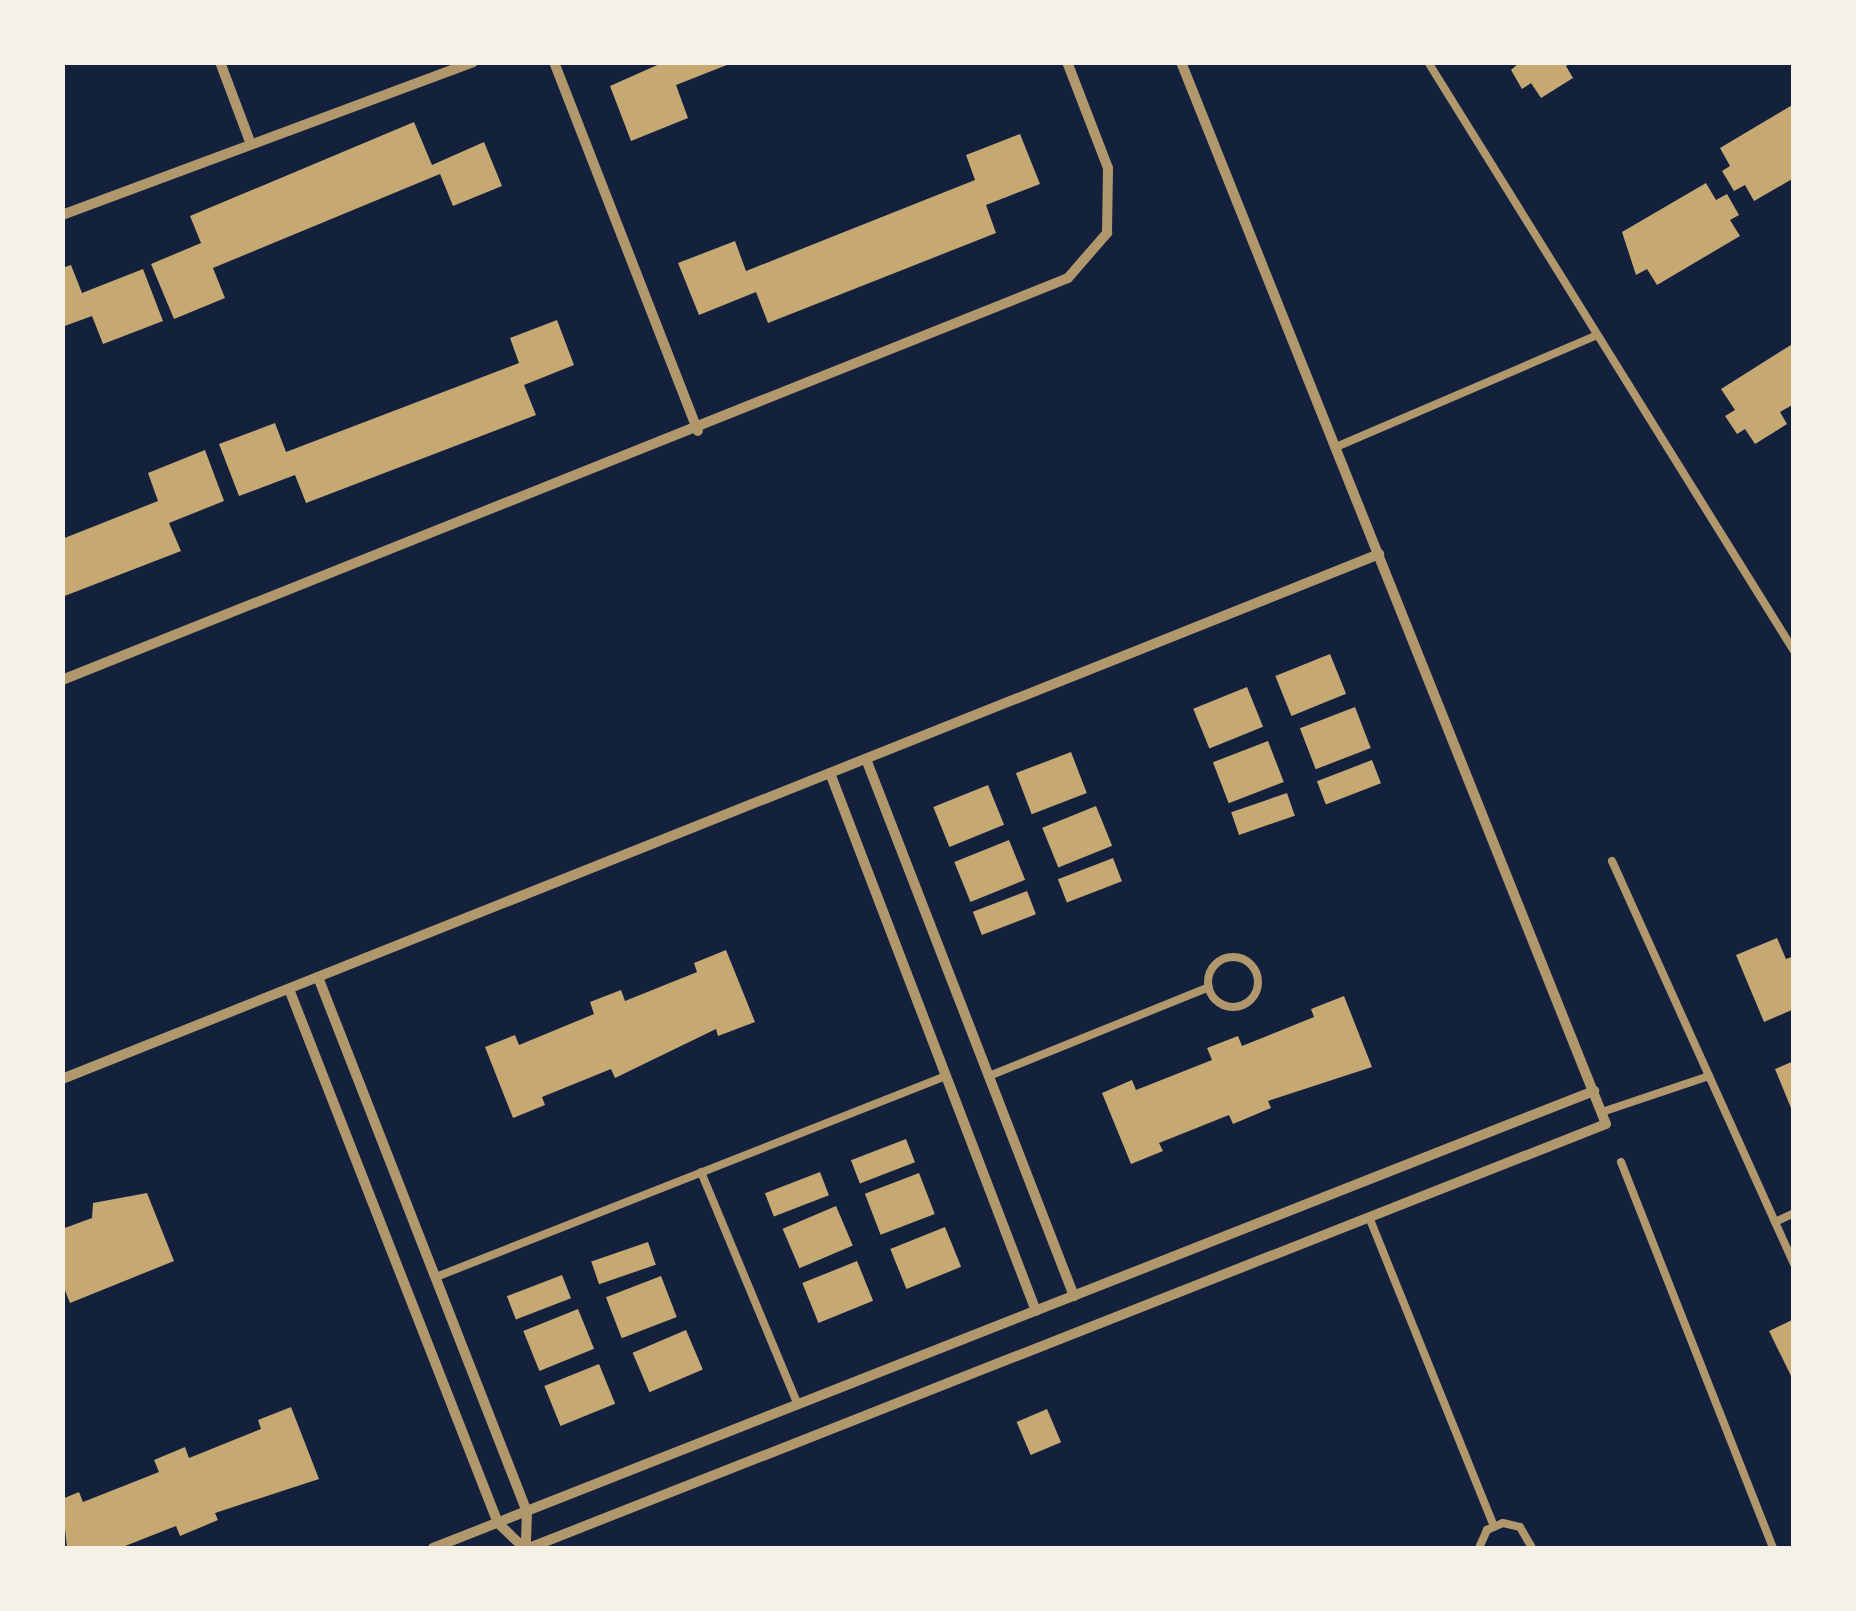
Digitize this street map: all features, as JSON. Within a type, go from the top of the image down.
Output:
[{"type":"street","points":[[220,62],[250,142]]},
{"type":"street","points":[[62,215],[474,62]]},
{"type":"street","points":[[554,62],[698,431]]},
{"type":"street","points":[[62,680],[698,431],[1068,278],[1107,233],[1108,168],[1067,62]]},
{"type":"street","points":[[526,1548],[1369,1218],[1604,1118],[1181,62]]},
{"type":"street","points":[[62,1079],[1379,554]]},
{"type":"street","points":[[866,759],[1074,1296]]},
{"type":"street","points":[[830,773],[1036,1311]]},
{"type":"street","points":[[318,977],[528,1512],[526,1548]]},
{"type":"street","points":[[289,989],[498,1523],[526,1548]]},
{"type":"street","points":[[433,1548],[1594,1091]]},
{"type":"lane","points":[[1428,62],[1794,651]]},
{"type":"lane","points":[[1336,448],[1597,334]]},
{"type":"lane","points":[[1612,861],[1794,1264]]},
{"type":"lane","points":[[1230,958],[1252,966],[1258,980],[1248,1002],[1232,1007],[1216,1001],[1208,986],[1211,971],[1230,958]]},
{"type":"lane","points":[[989,1076],[1208,986]]},
{"type":"lane","points":[[436,1277],[946,1076]]},
{"type":"lane","points":[[1604,1118],[1709,1076]]},
{"type":"lane","points":[[1621,1162],[1773,1548]]},
{"type":"lane","points":[[701,1172],[798,1405]]},
{"type":"lane","points":[[1774,1222],[1794,1213]]},
{"type":"lane","points":[[1369,1218],[1494,1526]]},
{"type":"lane","points":[[1479,1548],[1494,1526]]},
{"type":"lane","points":[[1494,1526],[1520,1527],[1532,1548]]},
{"type":"building","points":[[664,62],[732,63],[676,85],[688,118],[631,141],[610,86]]},
{"type":"building","points":[[1520,62],[1572,62],[1566,66],[1573,78],[1541,98],[1531,83],[1522,89],[1511,70]]},
{"type":"building","points":[[1794,104],[1794,178],[1754,201],[1745,185],[1734,191],[1722,171],[1730,166],[1720,148]]},
{"type":"building","points":[[414,122],[432,165],[484,142],[502,186],[453,206],[440,174],[213,268],[225,298],[174,319],[151,264],[201,243],[190,216]]},
{"type":"building","points":[[1020,134],[1040,184],[986,205],[996,233],[768,323],[756,292],[699,315],[678,263],[735,241],[746,271],[975,180],[966,155]]},
{"type":"building","points":[[1706,183],[1716,200],[1727,194],[1739,215],[1730,220],[1740,236],[1657,285],[1647,269],[1636,275],[1622,232]]},
{"type":"building","points":[[71,265],[82,293],[143,269],[163,321],[103,344],[92,316],[62,327],[62,268]]},
{"type":"building","points":[[557,320],[574,365],[524,385],[536,415],[306,503],[295,475],[239,496],[219,444],[275,423],[286,452],[519,363],[510,338]]},
{"type":"building","points":[[1794,343],[1794,404],[1780,412],[1787,424],[1755,444],[1745,429],[1737,434],[1725,416],[1735,410],[1721,389]]},
{"type":"building","points":[[205,450],[224,501],[169,523],[181,551],[62,597],[62,539],[158,501],[148,473]]},
{"type":"building","points":[[1330,654],[1346,694],[1291,716],[1275,676]]},
{"type":"building","points":[[1247,687],[1263,727],[1209,749],[1193,709]]},
{"type":"building","points":[[1355,707],[1371,748],[1316,769],[1300,728]]},
{"type":"building","points":[[1268,741],[1284,782],[1229,803],[1213,762]]},
{"type":"building","points":[[1071,752],[1087,793],[1032,814],[1016,773]]},
{"type":"building","points":[[1372,760],[1381,783],[1326,804],[1317,781]]},
{"type":"building","points":[[988,785],[1004,825],[949,847],[933,807]]},
{"type":"building","points":[[1287,793],[1295,816],[1239,835],[1231,812]]},
{"type":"building","points":[[1096,806],[1112,846],[1058,868],[1042,828]]},
{"type":"building","points":[[1009,840],[1025,880],[970,902],[954,862]]},
{"type":"building","points":[[1113,858],[1122,881],[1067,902],[1058,879]]},
{"type":"building","points":[[1027,891],[1036,914],[982,935],[973,912]]},
{"type":"building","points":[[1777,938],[1786,959],[1794,956],[1794,1009],[1764,1022],[1736,955]]},
{"type":"building","points":[[726,950],[755,1022],[718,1036],[716,1029],[615,1078],[611,1069],[542,1097],[545,1105],[513,1118],[485,1047],[515,1035],[519,1045],[594,1014],[590,1002],[621,990],[625,1001],[697,972],[694,963]]},
{"type":"building","points":[[1344,996],[1372,1067],[1268,1101],[1271,1108],[1233,1124],[1229,1115],[1159,1143],[1163,1151],[1131,1164],[1102,1093],[1132,1080],[1136,1090],[1212,1060],[1207,1048],[1238,1036],[1242,1046],[1314,1017],[1311,1009]]},
{"type":"building","points":[[1794,1061],[1794,1113],[1793,1113],[1775,1069]]},
{"type":"building","points":[[906,1139],[915,1162],[860,1183],[851,1160]]},
{"type":"building","points":[[820,1172],[829,1195],[774,1216],[765,1193]]},
{"type":"building","points":[[919,1173],[935,1214],[881,1235],[865,1194]]},
{"type":"building","points":[[147,1193],[174,1261],[70,1303],[62,1283],[62,1229],[92,1218],[93,1203]]},
{"type":"building","points":[[836,1206],[853,1246],[799,1268],[783,1229]]},
{"type":"building","points":[[945,1227],[961,1267],[906,1289],[890,1249]]},
{"type":"building","points":[[648,1242],[656,1265],[599,1284],[591,1262]]},
{"type":"building","points":[[857,1261],[873,1301],[818,1323],[802,1283]]},
{"type":"building","points":[[562,1275],[571,1298],[516,1319],[507,1296]]},
{"type":"building","points":[[661,1276],[677,1317],[622,1338],[606,1297]]},
{"type":"building","points":[[578,1309],[594,1349],[539,1371],[523,1331]]},
{"type":"building","points":[[1792,1320],[1794,1324],[1794,1382],[1769,1331]]},
{"type":"building","points":[[686,1330],[703,1370],[649,1392],[633,1353]]},
{"type":"building","points":[[599,1364],[615,1404],[560,1426],[544,1386]]},
{"type":"building","points":[[291,1407],[319,1479],[215,1513],[218,1520],[180,1536],[176,1526],[120,1548],[67,1548],[62,1499],[79,1492],[83,1502],[159,1472],[154,1460],[185,1447],[189,1458],[261,1429],[258,1420]]},
{"type":"building","points":[[1047,1409],[1061,1442],[1031,1455],[1017,1422]]}]
